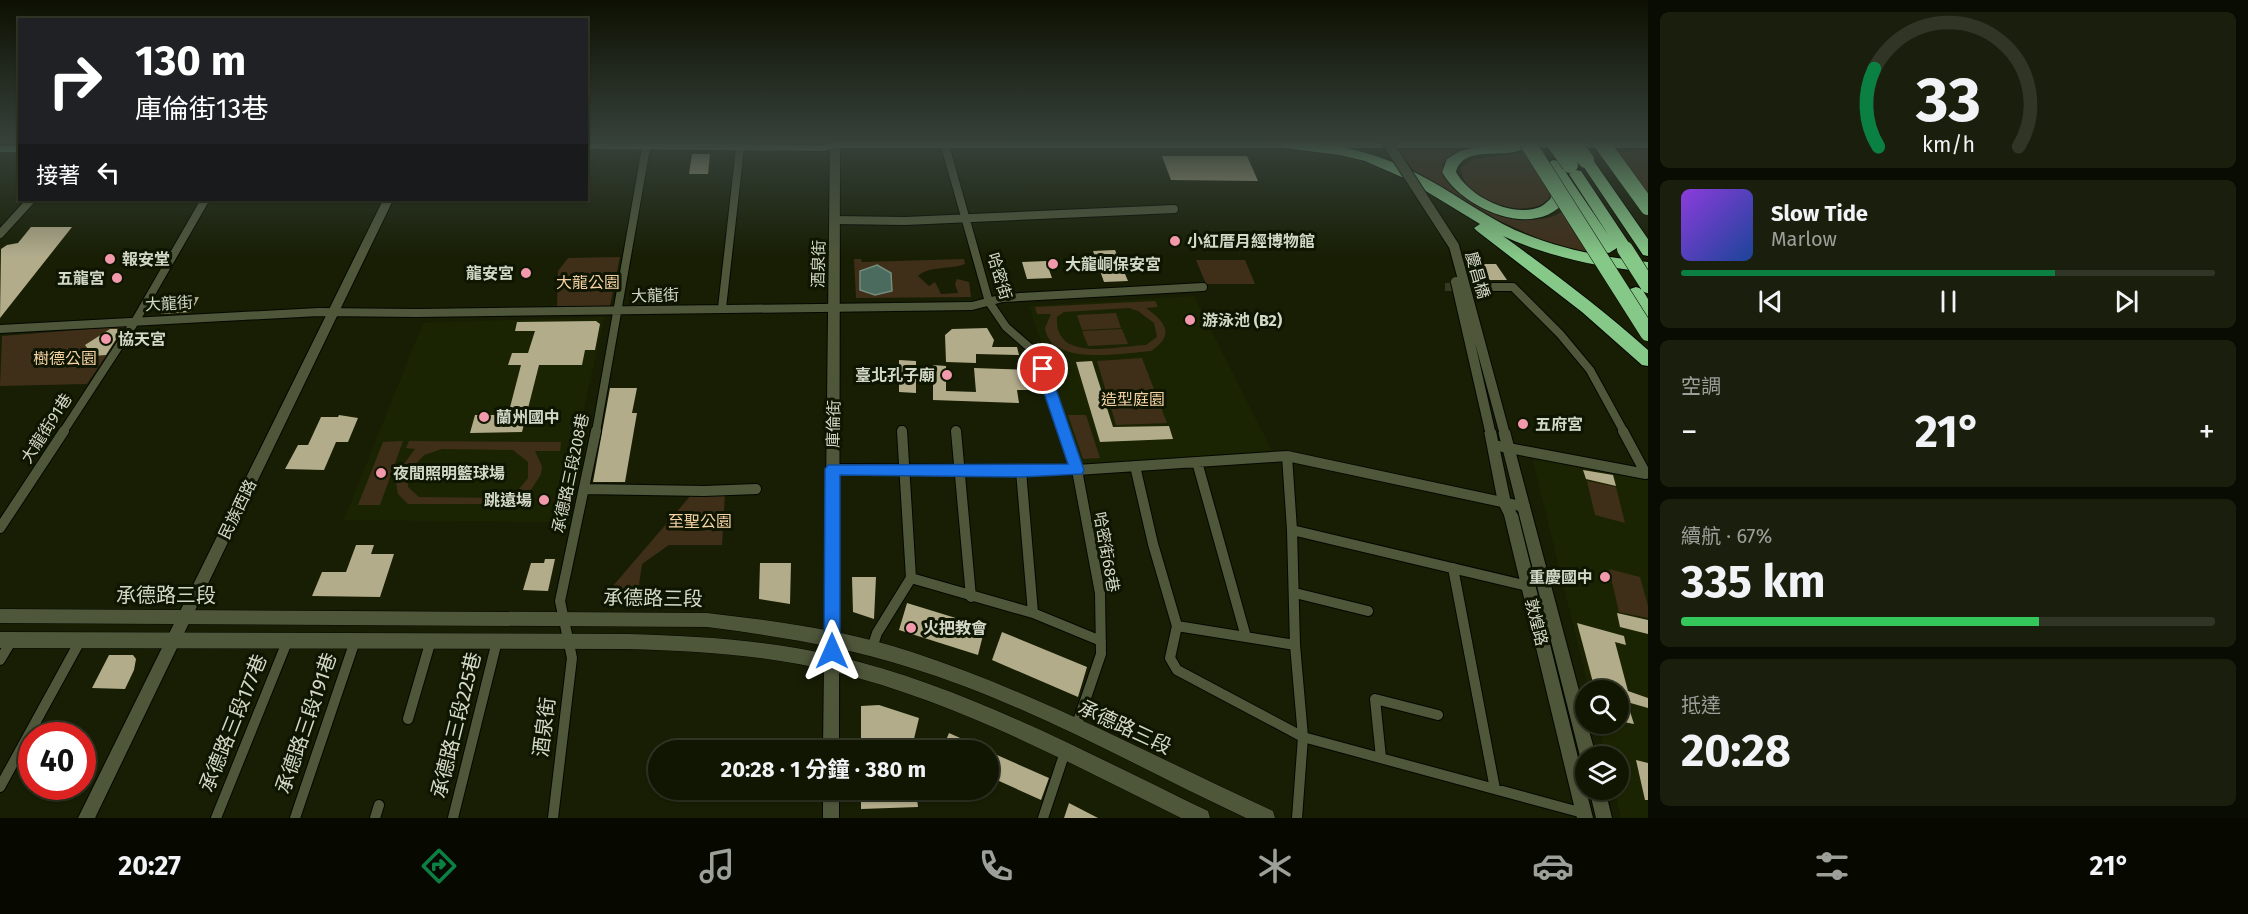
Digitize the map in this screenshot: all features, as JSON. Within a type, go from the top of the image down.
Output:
[{"type":"highway","points":[[1414,180],[1560,284],[1608,322],[1648,360]]},
{"type":"highway","points":[[1416,180],[1527,241],[1566,255],[1597,262],[1648,267]]},
{"type":"highway","points":[[1453,180],[1463,192],[1481,203],[1512,213],[1540,213],[1552,209],[1559,200],[1556,180]]},
{"type":"highway","points":[[1547,180],[1648,333]]},
{"type":"highway","points":[[1564,180],[1609,248],[1642,289]]},
{"type":"highway","points":[[1580,180],[1625,249],[1642,289],[1648,313]]},
{"type":"highway","points":[[1602,180],[1648,251]]},
{"type":"highway","points":[[1629,180],[1648,207]]},
{"type":"main road","name":"承德路三段","points":[[0,616],[707,620],[832,638],[872,648],[983,686],[1076,727],[1266,818]]},
{"type":"main road","points":[[6,640],[569,641],[683,643],[738,647],[832,663],[938,695],[994,717],[1201,818]]},
{"type":"street","name":"承德路三段208巷","points":[[569,641],[560,601],[619,311],[641,180]]},
{"type":"street","points":[[722,308],[736,180]]},
{"type":"street","name":"酒泉街","points":[[834,386],[835,180]]},
{"type":"street","name":"哈密街","points":[[954,180],[989,302],[1006,327],[1037,354],[1077,470]]},
{"type":"street","name":"慶昌橋","points":[[1404,180],[1444,242],[1459,290],[1490,431]]},
{"type":"street","name":"慶昌橋","points":[[1412,180],[1454,246],[1504,431]]},
{"type":"street","points":[[0,234],[30,201]]},
{"type":"street","name":"大龍街91巷","points":[[0,528],[136,320],[205,201]]},
{"type":"street","name":"民族西路","points":[[86,818],[388,201]]},
{"type":"street","points":[[835,220],[905,221],[1174,209]]},
{"type":"street","name":"大龍街","points":[[0,329],[136,320],[333,312],[972,306],[1003,298],[1203,286]]},
{"type":"street","points":[[1475,287],[1513,287],[1560,334],[1590,370],[1646,474],[1493,445]]},
{"type":"street","name":"庫倫街","points":[[831,740],[834,386]]},
{"type":"street","points":[[872,648],[877,633],[911,578],[902,430]]},
{"type":"street","points":[[956,431],[971,597]]},
{"type":"street","name":"敦煌路","points":[[1490,431],[1505,503],[1511,515],[1584,816]]},
{"type":"street","name":"敦煌路","points":[[1504,431],[1585,746]]},
{"type":"street","points":[[833,469],[1077,470],[1287,456],[1525,507]]},
{"type":"street","points":[[1287,456],[1295,593],[1295,645],[1303,737],[1297,818]]},
{"type":"street","points":[[1197,462],[1246,637]]},
{"type":"street","points":[[1135,466],[1153,544],[1177,626],[1295,645]]},
{"type":"street","name":"哈密街68巷","points":[[1076,727],[1101,654],[1100,593],[1077,470]]},
{"type":"street","points":[[1021,471],[1033,613]]},
{"type":"street","points":[[584,489],[704,491],[756,489]]},
{"type":"street","points":[[1292,530],[1528,586]]},
{"type":"street","points":[[1453,568],[1495,789]]},
{"type":"street","points":[[911,578],[1033,613],[1101,641]]},
{"type":"street","points":[[1295,593],[1368,610]]},
{"type":"street","name":"敦煌路","points":[[1177,626],[1170,658],[1177,670],[1303,737],[1495,789],[1584,816]]},
{"type":"street","points":[[0,660],[6,640]]},
{"type":"street","points":[[408,719],[431,640]]},
{"type":"street","points":[[0,787],[80,641]]},
{"type":"street","name":"承德路三段191巷","points":[[295,818],[355,641]]},
{"type":"street","name":"承德路三段225巷","points":[[453,818],[497,641]]},
{"type":"street","name":"酒泉街","points":[[553,818],[572,658],[569,641]]},
{"type":"street","name":"承德路三段177巷","points":[[216,818],[287,642]]},
{"type":"street","points":[[1380,758],[1375,699],[1438,716]]},
{"type":"street","points":[[1043,818],[1065,752]]},
{"type":"street","points":[[831,800],[831,818]]},
{"type":"street","points":[[1600,800],[1604,818]]},
{"type":"street","points":[[375,818],[379,805]]},
{"type":"shaded area","points":[[877,265],[891,273],[892,291],[875,295],[860,290],[860,271]]},
{"type":"shaded area","points":[[1194,296],[1272,451],[1081,464],[1029,306]]},
{"type":"shaded area","name":"蘭州國中","points":[[604,317],[559,522],[344,520],[423,323]]},
{"type":"shaded area","name":"重慶國中","points":[[1531,453],[1648,476],[1648,818],[1621,818],[1617,800],[1629,800],[1629,746],[1603,746],[1600,734],[1629,734],[1629,680],[1587,680]]},
{"type":"green space","points":[[1429,180],[1449,180],[1456,191],[1485,210],[1520,219],[1551,217],[1568,208],[1597,257],[1562,249],[1493,218]]},
{"type":"green space","points":[[1544,180],[1553,198],[1542,205],[1514,208],[1485,200],[1465,181]]},
{"type":"green space","points":[[1638,180],[1648,180],[1647,193]]},
{"type":"green space","name":"大龍公園","points":[[620,257],[610,306],[557,306],[558,271],[568,258]]},
{"type":"green space","points":[[854,259],[861,259],[862,262],[964,259],[965,264],[929,270],[918,276],[929,286],[935,282],[941,294],[958,293],[955,284],[957,279],[969,282],[971,297],[856,298]]},
{"type":"green space","points":[[1196,260],[1245,260],[1255,284],[1206,284]]},
{"type":"green space","points":[[1155,301],[1158,307],[1146,308],[1159,318],[1165,334],[1163,340],[1151,351],[1107,355],[1074,353],[1060,348],[1050,340],[1045,328],[1051,314],[1037,314],[1035,307]],"holes":[[[1129,308],[1138,311],[1154,323],[1157,337],[1146,345],[1089,349],[1065,341],[1059,331],[1057,317],[1064,312]]]},
{"type":"green space","points":[[1116,313],[1121,328],[1082,330],[1077,315]]},
{"type":"green space","name":"樹德公園","points":[[126,326],[87,384],[0,386],[2,336]]},
{"type":"green space","points":[[1122,329],[1128,344],[1088,346],[1082,331]]},
{"type":"green space","name":"造型庭園","points":[[1142,358],[1167,423],[1116,425],[1097,361]]},
{"type":"green space","points":[[1068,415],[1086,415],[1100,458],[1083,459]]},
{"type":"green space","name":"夜間照明籃球場","points":[[403,441],[380,505],[358,505],[383,442]]},
{"type":"green space","points":[[409,441],[561,442],[560,451],[535,451],[542,466],[541,474],[529,493],[512,504],[408,504],[398,494],[395,476],[415,449],[406,448]],"holes":[[[442,449],[513,450],[528,462],[528,478],[519,489],[502,498],[419,497],[408,487],[407,474],[424,455]]]},
{"type":"green space","points":[[1587,481],[1616,487],[1625,523],[1595,515]]},
{"type":"green space","name":"至聖公園","points":[[725,493],[722,545],[669,545],[642,564],[637,599],[604,600],[606,594],[692,494]]},
{"type":"green space","points":[[1609,569],[1640,577],[1648,606],[1648,618],[1619,612]]},
{"type":"building","points":[[1186,180],[1258,180],[1258,181]]},
{"type":"building","points":[[31,227],[72,227],[0,318],[1,249],[18,243]]},
{"type":"building","points":[[1115,250],[1128,281],[1104,282],[1093,251]]},
{"type":"building","points":[[1046,261],[1052,278],[1027,279],[1022,262]]},
{"type":"building","points":[[1474,264],[1496,264],[1507,280],[1490,280]]},
{"type":"building","points":[[199,297],[191,312],[161,314],[169,298]]},
{"type":"building","points":[[596,321],[600,324],[595,350],[585,350],[582,365],[539,365],[522,432],[470,433],[475,415],[508,415],[521,365],[508,365],[512,353],[528,353],[535,331],[515,331],[517,322]]},
{"type":"building","points":[[987,328],[994,340],[992,347],[1017,347],[1019,355],[976,354],[976,363],[946,362],[945,335],[952,329]]},
{"type":"building","name":"協天宮","points":[[110,329],[117,329],[120,333],[106,355],[93,356],[85,345]]},
{"type":"building","points":[[899,360],[916,361],[916,393],[899,392]]},
{"type":"building","points":[[1092,361],[1113,427],[1169,426],[1173,439],[1100,442],[1076,362]]},
{"type":"building","points":[[933,365],[946,366],[946,391],[976,392],[974,368],[1032,370],[1035,390],[1017,390],[1019,403],[933,400]]},
{"type":"building","points":[[610,388],[637,388],[632,413],[637,413],[625,482],[593,482]]},
{"type":"building","points":[[339,415],[358,418],[348,442],[336,442],[324,470],[285,469],[298,445],[308,445],[321,417],[338,417]]},
{"type":"building","points":[[1583,470],[1613,475],[1616,486],[1586,479]]},
{"type":"building","points":[[356,545],[374,545],[371,554],[394,554],[380,597],[312,596],[322,572],[346,572]]},
{"type":"building","points":[[545,559],[555,559],[548,591],[523,590],[531,563],[544,563]]},
{"type":"building","points":[[760,563],[791,563],[790,604],[759,599]]},
{"type":"building","points":[[852,577],[876,577],[874,619],[853,612]]},
{"type":"building","points":[[907,603],[985,627],[978,655],[899,630]]},
{"type":"building","points":[[1617,613],[1648,620],[1648,634],[1620,627]]},
{"type":"building","points":[[1577,623],[1624,636],[1626,645],[1615,642],[1625,680],[1592,680]]},
{"type":"building","points":[[1002,632],[1087,667],[1078,697],[992,660]]},
{"type":"building","points":[[109,655],[133,655],[136,659],[134,670],[125,689],[92,688]]},
{"type":"building","points":[[1629,691],[1648,698],[1648,708],[1629,703]]},
{"type":"building","points":[[879,705],[919,718],[914,740],[897,738],[897,740],[861,740],[861,706]]},
{"type":"building","points":[[1629,708],[1634,724],[1629,723]]},
{"type":"building","points":[[949,733],[965,740],[946,740]]},
{"type":"building","points":[[999,756],[1049,778],[1041,800],[999,781]]},
{"type":"building","points":[[1636,760],[1648,763],[1648,800],[1645,800]]},
{"type":"building","points":[[861,800],[917,800],[918,807],[861,809]]},
{"type":"building","points":[[1069,803],[1098,818],[1064,818]]},
{"type":"tunnel","points":[[1445,287],[1463,287]]},
{"type":"place","name":"小紅厝月經博物館","points":[[1175,241]]},
{"type":"place","name":"報安堂","points":[[110,259]]},
{"type":"place","name":"大龍峒保安宮","points":[[1053,264]]},
{"type":"place","name":"龍安宮","points":[[526,273]]},
{"type":"place","name":"五龍宮","points":[[117,278]]},
{"type":"place","name":"游泳池 (B2)","points":[[1190,320]]},
{"type":"place","name":"協天宮","points":[[106,339]]},
{"type":"place","name":"臺北孔子廟","points":[[947,375]]},
{"type":"place","name":"蘭州國中","points":[[484,417]]},
{"type":"place","name":"五府宮","points":[[1523,424]]},
{"type":"place","name":"夜間照明籃球場","points":[[381,473]]},
{"type":"place","name":"跳遠場","points":[[544,500]]},
{"type":"place","name":"重慶國中","points":[[1605,577]]},
{"type":"place","name":"火把教會","points":[[911,628]]},
{"type":"route","points":[[832,651],[833,469],[1077,470],[1043,369]]}]
